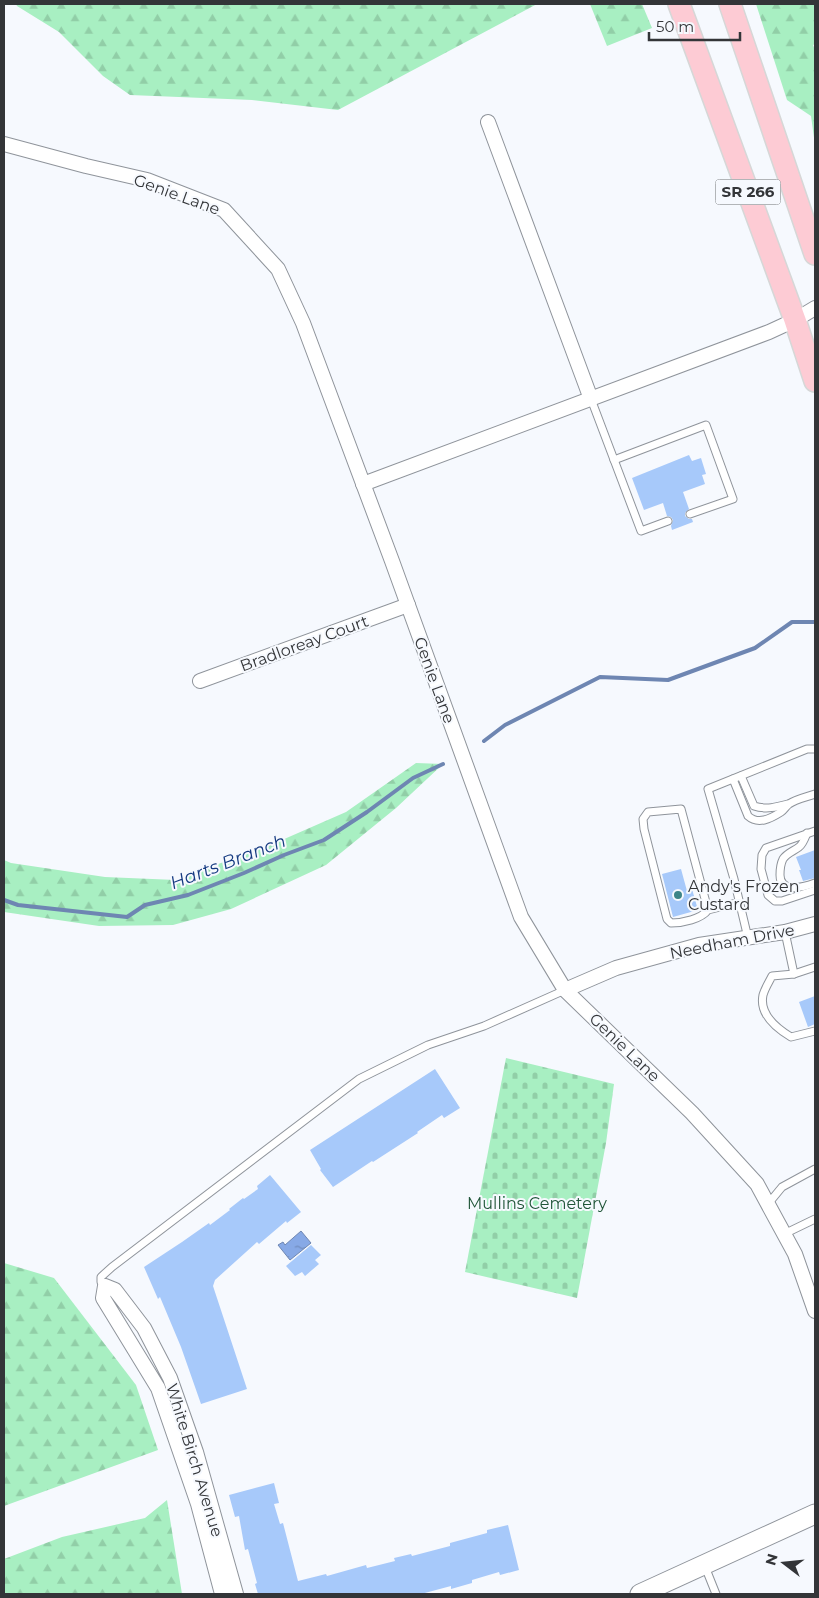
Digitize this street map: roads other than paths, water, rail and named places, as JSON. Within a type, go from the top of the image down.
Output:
[{"type":"main road","name":"SR 266","points":[[678,4],[815,381]]},
{"type":"main road","name":"SR 266","points":[[730,4],[815,254]]},
{"type":"main road","points":[[640,1594],[815,1514]]},
{"type":"street","points":[[488,122],[591,399]]},
{"type":"street","name":"Genie Lane","points":[[4,144],[147,180],[224,210],[278,268],[303,323],[521,917],[565,990],[692,1113],[756,1184],[795,1254],[815,1311]]},
{"type":"street","points":[[363,484],[769,332],[815,308]]},
{"type":"street","name":"Bradloreay Court","points":[[200,680],[408,605]]},
{"type":"street","name":"Needham Drive","points":[[565,990],[616,968],[699,945],[784,932],[815,924]]},
{"type":"street","points":[[105,1286],[103,1298],[158,1388],[198,1504],[222,1594]]},
{"type":"street","name":"White Birch Avenue","points":[[105,1286],[116,1290],[144,1328],[170,1378],[200,1464],[236,1594]]},
{"type":"lane","points":[[591,399],[641,531],[668,521]]},
{"type":"lane","points":[[614,460],[706,425],[733,499],[690,514]]},
{"type":"lane","points":[[748,938],[740,902],[708,789],[807,750],[815,749]]},
{"type":"lane","points":[[742,776],[754,806],[760,808],[771,808],[788,804],[815,794]]},
{"type":"lane","points":[[733,779],[743,806],[748,816],[753,820],[767,820],[782,812],[788,804]]},
{"type":"lane","points":[[708,910],[681,809],[648,812],[643,819],[644,829],[667,919],[672,923],[678,923],[704,915],[708,910],[740,902]]},
{"type":"lane","points":[[815,831],[766,848],[762,855],[761,869],[768,895],[775,901],[782,901],[815,890]]},
{"type":"lane","points":[[808,834],[801,846],[787,854],[783,860],[780,869],[780,879],[783,885],[790,888],[801,888],[815,883]]},
{"type":"lane","points":[[784,932],[794,974]]},
{"type":"lane","points":[[815,967],[794,974],[772,976],[763,995],[765,1013],[777,1029],[791,1037],[815,1031]]},
{"type":"lane","points":[[105,1286],[101,1282],[102,1277],[112,1267],[359,1080],[428,1045],[484,1026],[565,990]]},
{"type":"lane","points":[[768,1205],[782,1186],[815,1170]]},
{"type":"lane","points":[[784,1234],[815,1220]]},
{"type":"lane","points":[[186,1469],[200,1464]]},
{"type":"lane","points":[[704,1564],[716,1594]]},
{"type":"water","points":[[301,1231],[311,1243],[290,1260],[278,1245],[283,1242],[285,1245]]},
{"type":"waterway","name":"Harts Branch","points":[[484,741],[505,725],[600,677],[668,680],[755,648],[792,622],[815,622]]},
{"type":"waterway","name":"Harts Branch","points":[[4,900],[18,905],[127,917],[145,905],[188,895],[324,840],[367,812],[413,778],[443,764]]},
{"type":"place","name":"Andy's Frozen Custard","points":[[678,895]]},
{"type":"park label","name":"Mullins Cemetery","points":[[537,1203]]}]
